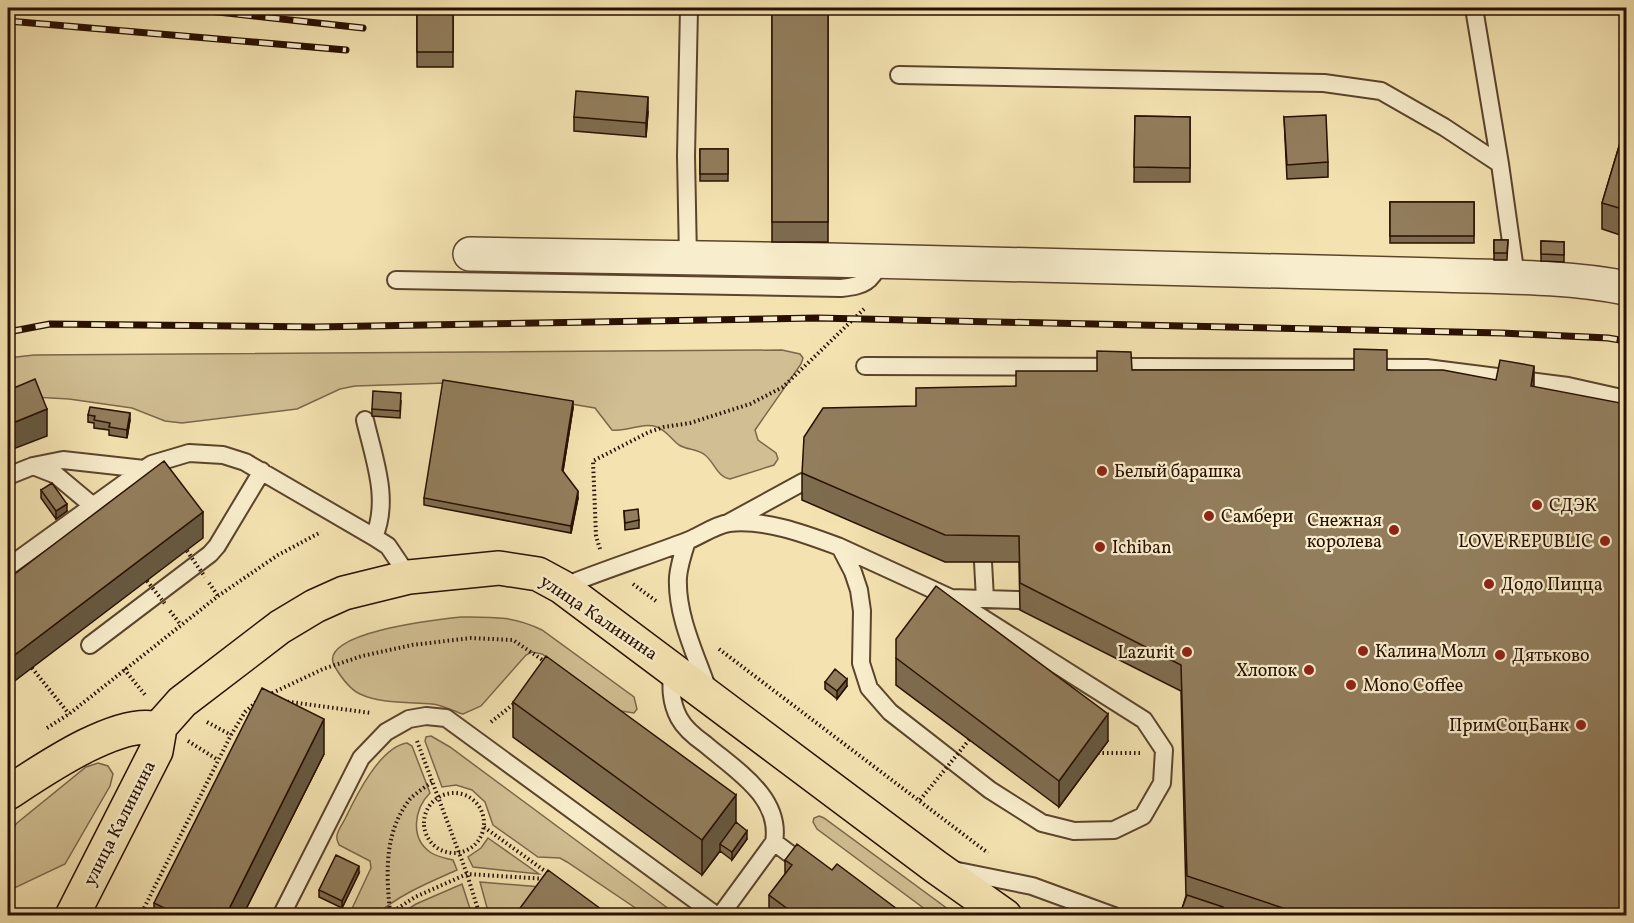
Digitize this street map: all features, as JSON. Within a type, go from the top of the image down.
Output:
[{"type":"main road","name":"улица Калинина","points":[[72,915],[156,751],[158,729],[182,702],[280,627],[315,606],[344,594],[409,577],[499,568],[538,574],[562,587],[936,867],[1005,915]]},
{"type":"main road","points":[[8,793],[50,765],[92,743],[122,731],[150,726],[158,729]]},
{"type":"street","points":[[470,254],[882,261],[1516,277],[1606,284],[1626,288]]},
{"type":"lane","points":[[688,258],[686,156],[689,8]]},
{"type":"lane","points":[[1474,8],[1516,277]]},
{"type":"lane","points":[[899,75],[1324,83],[1381,91],[1444,127],[1500,164]]},
{"type":"lane","points":[[396,280],[841,288],[859,286],[870,280],[882,261]]},
{"type":"lane","points":[[865,366],[1426,368],[1567,392],[1626,399]]},
{"type":"lane","points":[[365,420],[382,502],[379,525],[374,537]]},
{"type":"lane","points":[[8,567],[152,464],[179,456],[206,453],[245,462],[374,537],[388,546],[409,577]]},
{"type":"lane","points":[[8,476],[33,466],[63,460],[144,469]]},
{"type":"lane","points":[[33,466],[56,475],[93,506]]},
{"type":"lane","points":[[90,645],[210,554],[262,471]]},
{"type":"lane","points":[[562,587],[687,541],[727,523],[803,482]]},
{"type":"lane","points":[[727,523],[775,527],[803,533],[840,547],[951,598],[1144,720],[1164,750],[1162,783],[1143,816],[1114,830],[1074,831],[1042,823],[990,790],[890,712],[869,688],[861,663],[862,611],[859,590],[840,547]]},
{"type":"lane","points":[[687,541],[678,578],[679,598],[685,624],[710,696]]},
{"type":"lane","points":[[983,562],[985,599]]},
{"type":"lane","points":[[951,598],[1020,600]]},
{"type":"lane","points":[[281,915],[361,758],[386,732],[409,719],[426,716],[446,718],[719,915],[774,842],[774,819],[762,796],[749,782],[688,731],[680,720],[670,693],[672,668]]},
{"type":"lane","points":[[774,842],[820,875]]},
{"type":"lane","points":[[936,867],[1032,886],[1114,915]]},
{"type":"path","points":[[870,302],[783,387],[769,396],[714,416],[650,432],[593,461],[596,536],[603,559],[612,567],[994,858]]},
{"type":"path","points":[[42,732],[69,714],[218,596],[278,555],[319,533],[351,525]]},
{"type":"path","points":[[187,551],[218,596]]},
{"type":"path","points":[[147,581],[181,625]]},
{"type":"path","points":[[140,915],[231,735],[245,712],[262,698],[323,669],[362,656],[412,645],[471,638],[513,640],[555,669]]},
{"type":"path","points":[[541,673],[548,663]]},
{"type":"path","points":[[32,668],[69,714]]},
{"type":"path","points":[[262,698],[409,719]]},
{"type":"path","points":[[469,735],[497,719],[520,698]]},
{"type":"path","points":[[202,719],[231,735]]},
{"type":"path","points":[[920,800],[969,740]]},
{"type":"path","points":[[189,741],[218,760]]},
{"type":"path","points":[[427,767],[480,915]]},
{"type":"path","points":[[432,782],[411,798],[396,821],[388,849],[386,877],[388,914],[416,897],[467,874],[557,880],[484,827]]},
{"type":"path","points":[[447,793],[466,795],[480,808],[484,817],[484,827],[476,844],[459,853],[441,850],[427,838],[424,820],[426,810],[438,797],[447,793]]},
{"type":"shaded area","points":[[782,350],[800,354],[803,358],[801,364],[755,430],[758,440],[776,453],[778,459],[774,465],[730,479],[722,476],[705,455],[679,445],[657,427],[612,430],[595,408],[446,383],[355,386],[340,389],[297,409],[182,423],[165,421],[132,408],[69,399],[33,397],[8,404],[8,358],[34,355]]},
{"type":"shaded area","points":[[462,617],[494,617],[513,620],[542,630],[634,697],[637,709],[634,713],[621,711],[542,654],[532,652],[526,655],[481,706],[463,714],[436,705],[386,701],[368,697],[352,689],[335,667],[333,655],[343,645],[361,636],[408,624]]},
{"type":"shaded area","points":[[431,736],[450,747],[677,915],[646,915],[567,862],[560,858],[538,857],[493,825],[485,802],[472,790],[456,785],[442,787],[425,741],[426,737]]},
{"type":"shaded area","points":[[407,743],[412,746],[430,793],[420,807],[416,823],[419,839],[433,854],[453,860],[457,870],[405,895],[376,915],[349,915],[371,868],[370,861],[339,845],[338,832],[362,786],[378,763],[397,746]]},
{"type":"shaded area","points":[[98,763],[108,766],[113,774],[110,786],[65,864],[8,893],[9,833],[17,823],[86,767]]},
{"type":"shaded area","points":[[819,816],[956,915],[933,915],[817,829],[813,822],[814,818]]},
{"type":"shaded area","points":[[488,838],[539,874],[473,867],[468,857],[481,848]]},
{"type":"shaded area","points":[[480,882],[541,887],[520,915],[489,915]]},
{"type":"shaded area","points":[[462,884],[472,915],[399,915],[416,904]]},
{"type":"building","points":[[417,8],[453,8],[453,52],[417,52]]},
{"type":"building","points":[[772,8],[828,8],[828,222],[772,222]]},
{"type":"building","points":[[576,91],[648,97],[646,123],[574,117]]},
{"type":"building","points":[[1326,115],[1328,162],[1287,165],[1284,117]]},
{"type":"building","points":[[1135,116],[1190,117],[1190,168],[1134,167]]},
{"type":"building","points":[[1626,123],[1626,210],[1602,203]]},
{"type":"building","points":[[700,149],[728,149],[728,174],[700,174]]},
{"type":"building","points":[[1390,202],[1474,202],[1474,236],[1390,236]]},
{"type":"building","points":[[1494,240],[1508,240],[1507,253],[1494,253]]},
{"type":"building","points":[[1541,241],[1564,242],[1564,255],[1541,254]]},
{"type":"building","name":"Калина Молл","points":[[1354,349],[1387,350],[1387,370],[1443,370],[1496,380],[1500,360],[1534,366],[1531,386],[1626,404],[1626,915],[1304,915],[1187,876],[1181,665],[1020,583],[1019,536],[945,535],[802,473],[804,437],[823,408],[916,406],[916,388],[1016,386],[1016,371],[1097,371],[1097,351],[1131,352],[1132,370],[1354,370]]},
{"type":"building","points":[[10,379],[14,388],[35,379],[47,409],[8,425],[8,380]]},
{"type":"building","points":[[443,380],[573,401],[562,470],[578,491],[571,526],[424,498]]},
{"type":"building","points":[[373,391],[401,393],[400,411],[372,409]]},
{"type":"building","points":[[90,407],[130,413],[127,430],[109,427],[110,423],[94,420],[95,416],[88,415]]},
{"type":"building","points":[[164,461],[203,512],[8,660],[8,579]]},
{"type":"building","points":[[52,483],[67,504],[56,511],[41,490]]},
{"type":"building","points":[[638,509],[639,520],[625,523],[624,511]]},
{"type":"building","points":[[936,586],[1108,714],[1059,781],[896,658],[896,639]]},
{"type":"building","points":[[546,656],[736,795],[702,840],[513,702]]},
{"type":"building","points":[[835,669],[847,679],[837,691],[825,682]]},
{"type":"building","points":[[262,688],[324,719],[226,915],[178,915],[154,903]]},
{"type":"building","points":[[736,822],[747,831],[732,852],[720,844]]},
{"type":"building","points":[[797,844],[832,870],[837,864],[905,915],[796,915],[769,895],[792,865],[785,860]]},
{"type":"building","points":[[336,855],[359,866],[342,901],[319,890]]},
{"type":"building","points":[[548,870],[609,915],[515,915]]},
{"type":"building","points":[[1187,895],[1223,907],[1220,915],[1180,914]]},
{"type":"railway","points":[[182,8],[363,28]]},
{"type":"railway","points":[[8,21],[346,50]]},
{"type":"railway","points":[[8,332],[50,324],[315,327],[817,318],[1502,333],[1608,338],[1626,341]]},
{"type":"place","name":"Белый барашка","points":[[1102,471]]},
{"type":"place","name":"СДЭК","points":[[1537,505]]},
{"type":"place","name":"Самбери","points":[[1209,516]]},
{"type":"place","name":"Снежная королева","points":[[1394,530]]},
{"type":"place","name":"LOVE REPUBLIC","points":[[1605,541]]},
{"type":"place","name":"Ichiban","points":[[1100,547]]},
{"type":"place","name":"Додо Пицца","points":[[1489,584]]},
{"type":"place","name":"Калина Молл","points":[[1363,651]]},
{"type":"place","name":"Lazurit","points":[[1187,652]]},
{"type":"place","name":"Дятьково","points":[[1500,655]]},
{"type":"place","name":"Хлопок","points":[[1309,670]]},
{"type":"place","name":"Mono Coffee","points":[[1351,685]]},
{"type":"place","name":"ПримСоцБанк","points":[[1581,725]]}]
